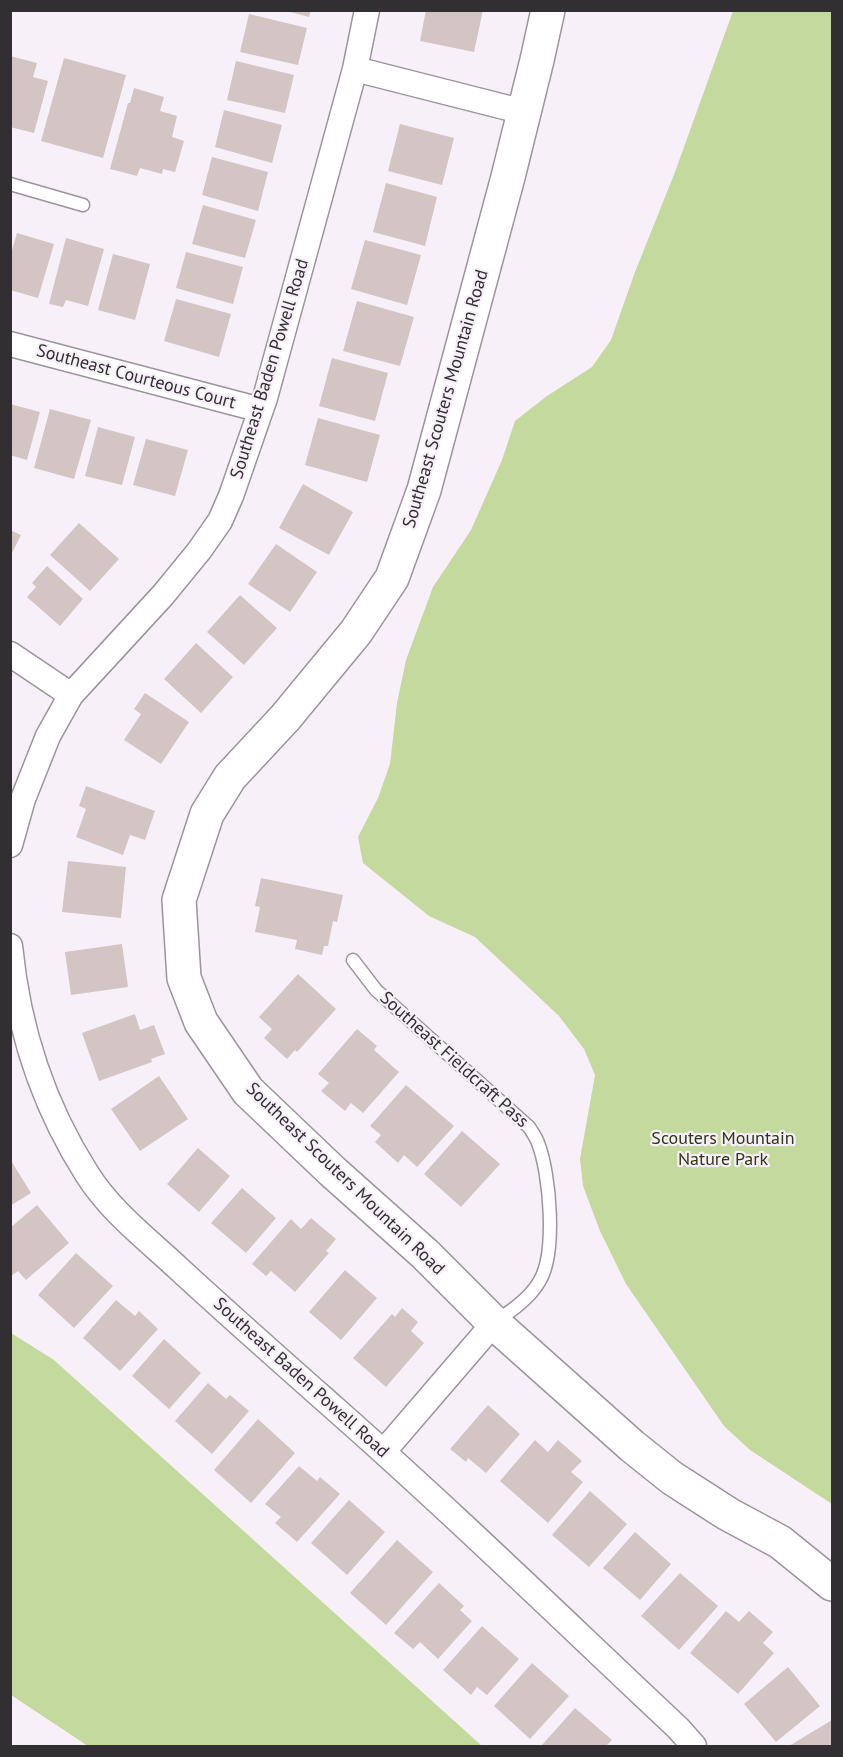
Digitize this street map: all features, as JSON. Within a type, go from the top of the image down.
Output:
[{"type":"street","name":"Southeast Baden Powell Road","points":[[10,845],[23,799],[48,736],[71,695],[163,595],[199,551],[220,520],[261,410],[355,69],[367,10]]},
{"type":"street","name":"Southeast Scouters Mountain Road","points":[[548,10],[524,112],[424,490],[392,578],[356,632],[285,718],[230,777],[207,814],[179,900],[184,978],[201,1022],[248,1091],[332,1171],[425,1254],[494,1323],[632,1446],[672,1478],[728,1514],[780,1542],[832,1584]]},
{"type":"street","points":[[355,69],[524,112]]},
{"type":"street","name":"Southeast Courteous Court","points":[[10,344],[261,410]]},
{"type":"street","points":[[10,654],[71,695]]},
{"type":"street","name":"Southeast Baden Powell Road","points":[[10,946],[20,1018],[37,1072],[56,1120],[88,1176],[113,1208],[255,1339],[384,1451],[678,1728],[694,1746]]},
{"type":"street","points":[[384,1451],[494,1323]]},
{"type":"lane","points":[[10,184],[82,205]]},
{"type":"lane","name":"Southeast Fieldcraft Pass","points":[[353,960],[376,990],[522,1120],[538,1142],[547,1174],[549,1248],[546,1266],[539,1282],[519,1305],[494,1323]]},
{"type":"green space","name":"Scouters Mountain Nature Park","points":[[733,11],[832,11],[832,1504],[750,1450],[724,1426],[626,1284],[600,1231],[583,1186],[580,1159],[595,1075],[584,1049],[559,1016],[475,937],[429,916],[363,863],[358,837],[378,798],[390,764],[397,703],[406,660],[433,587],[471,530],[502,460],[515,421],[547,396],[592,367],[611,340]]},
{"type":"green space","points":[[11,1333],[54,1360],[482,1746],[88,1746],[11,1695]]},
{"type":"building","points":[[283,10],[311,10],[309,17]]},
{"type":"building","points":[[426,10],[483,10],[474,52],[420,41]]},
{"type":"building","points":[[249,14],[307,28],[298,65],[240,52]]},
{"type":"building","points":[[10,56],[37,63],[33,77],[48,81],[34,133],[10,127]]},
{"type":"building","points":[[64,58],[126,75],[103,158],[41,141]]},
{"type":"building","points":[[236,61],[294,75],[285,113],[227,100]]},
{"type":"building","points":[[134,88],[164,97],[160,111],[177,116],[172,137],[184,141],[175,172],[163,169],[162,174],[140,168],[137,176],[110,169]]},
{"type":"building","points":[[224,110],[282,125],[272,163],[215,147]]},
{"type":"building","points":[[400,124],[454,138],[442,185],[388,171]]},
{"type":"building","points":[[212,157],[268,172],[258,211],[202,195]]},
{"type":"building","points":[[386,183],[437,197],[425,246],[373,232]]},
{"type":"building","points":[[203,205],[256,220],[245,258],[192,244]]},
{"type":"building","points":[[17,233],[54,244],[38,298],[10,290],[10,257]]},
{"type":"building","points":[[66,238],[104,249],[88,306],[66,300],[63,307],[49,304]]},
{"type":"building","points":[[365,240],[421,255],[407,305],[351,289]]},
{"type":"building","points":[[186,252],[243,267],[233,304],[176,288]]},
{"type":"building","points":[[113,254],[150,264],[135,320],[98,310]]},
{"type":"building","points":[[176,299],[231,314],[219,357],[164,341]]},
{"type":"building","points":[[357,301],[414,317],[400,366],[343,351]]},
{"type":"building","points":[[332,358],[388,373],[375,421],[319,406]]},
{"type":"building","points":[[10,404],[40,412],[27,460],[10,455]]},
{"type":"building","points":[[50,409],[91,420],[74,479],[34,468]]},
{"type":"building","points":[[318,418],[380,435],[367,482],[305,465]]},
{"type":"building","points":[[98,427],[135,437],[122,485],[85,476]]},
{"type":"building","points":[[146,439],[188,450],[175,496],[133,485]]},
{"type":"building","points":[[303,484],[353,512],[329,555],[279,528]]},
{"type":"building","points":[[79,523],[119,559],[90,591],[50,555]]},
{"type":"building","points":[[10,530],[21,535],[10,557]]},
{"type":"building","points":[[276,544],[317,572],[290,612],[248,584]]},
{"type":"building","points":[[47,566],[83,599],[60,626],[27,597],[36,587],[32,583]]},
{"type":"building","points":[[240,595],[277,628],[244,665],[207,632]]},
{"type":"building","points":[[196,643],[233,677],[201,713],[164,679]]},
{"type":"building","points":[[145,693],[189,722],[161,764],[124,740],[141,714],[134,709]]},
{"type":"building","points":[[86,786],[155,811],[145,840],[130,835],[123,855],[76,837],[86,809],[79,806]]},
{"type":"building","points":[[68,861],[126,867],[121,918],[62,912]]},
{"type":"building","points":[[261,878],[343,895],[337,922],[333,921],[328,946],[324,946],[322,955],[295,949],[297,940],[255,932],[260,907],[255,906]]},
{"type":"building","points":[[122,944],[128,987],[71,995],[65,952]]},
{"type":"building","points":[[298,974],[336,1009],[297,1052],[295,1050],[287,1059],[264,1038],[272,1029],[259,1017]]},
{"type":"building","points":[[135,1014],[140,1030],[154,1025],[165,1054],[151,1059],[152,1062],[99,1081],[82,1033]]},
{"type":"building","points":[[357,1029],[377,1046],[374,1050],[399,1072],[363,1113],[351,1103],[345,1111],[321,1091],[329,1083],[318,1074]]},
{"type":"building","points":[[159,1076],[188,1119],[140,1151],[111,1109]]},
{"type":"building","points":[[406,1085],[454,1126],[417,1167],[404,1155],[398,1163],[375,1142],[381,1135],[370,1126]]},
{"type":"building","points":[[462,1131],[500,1164],[461,1207],[424,1174]]},
{"type":"building","points":[[198,1148],[230,1176],[199,1212],[167,1184]]},
{"type":"building","points":[[10,1159],[31,1193],[10,1206]]},
{"type":"building","points":[[242,1188],[276,1218],[246,1253],[211,1223]]},
{"type":"building","points":[[37,1205],[69,1243],[26,1280],[18,1271],[10,1277],[10,1228]]},
{"type":"building","points":[[311,1218],[336,1239],[326,1251],[329,1253],[295,1292],[271,1271],[266,1276],[252,1264],[291,1219],[301,1229]]},
{"type":"building","points":[[76,1253],[113,1286],[74,1328],[38,1295]]},
{"type":"building","points":[[345,1270],[377,1298],[341,1340],[309,1312]]},
{"type":"building","points":[[116,1300],[135,1316],[139,1311],[158,1329],[120,1371],[83,1338]]},
{"type":"building","points":[[402,1308],[418,1322],[411,1331],[424,1343],[386,1387],[353,1358],[392,1314],[395,1317]]},
{"type":"building","points":[[164,1339],[201,1373],[169,1409],[132,1376]]},
{"type":"building","points":[[208,1383],[226,1399],[230,1395],[249,1411],[212,1454],[175,1421]]},
{"type":"building","points":[[488,1405],[520,1434],[486,1473],[468,1458],[466,1462],[450,1449]]},
{"type":"building","points":[[258,1419],[295,1453],[251,1503],[214,1470]]},
{"type":"building","points":[[535,1440],[548,1452],[558,1440],[582,1461],[571,1472],[583,1482],[548,1523],[500,1481]]},
{"type":"building","points":[[299,1466],[317,1481],[320,1477],[340,1494],[297,1542],[275,1523],[281,1517],[265,1504]]},
{"type":"building","points":[[590,1491],[627,1524],[589,1567],[552,1535]]},
{"type":"building","points":[[349,1500],[385,1532],[347,1575],[311,1543]]},
{"type":"building","points":[[635,1532],[671,1564],[640,1600],[603,1568]]},
{"type":"building","points":[[397,1540],[433,1572],[386,1625],[350,1593]]},
{"type":"building","points":[[680,1573],[718,1606],[679,1650],[641,1616]]},
{"type":"building","points":[[439,1583],[464,1606],[460,1610],[472,1621],[438,1659],[420,1642],[413,1649],[394,1633]]},
{"type":"building","points":[[726,1611],[739,1622],[749,1611],[773,1632],[763,1643],[774,1653],[738,1694],[690,1653]]},
{"type":"building","points":[[482,1626],[519,1659],[487,1695],[477,1687],[471,1695],[443,1670]]},
{"type":"building","points":[[532,1663],[569,1696],[530,1739],[494,1706]]},
{"type":"building","points":[[788,1667],[820,1706],[776,1742],[744,1704]]},
{"type":"building","points":[[575,1708],[612,1740],[606,1746],[542,1745]]},
{"type":"building","points":[[832,1720],[832,1746],[789,1746]]}]
